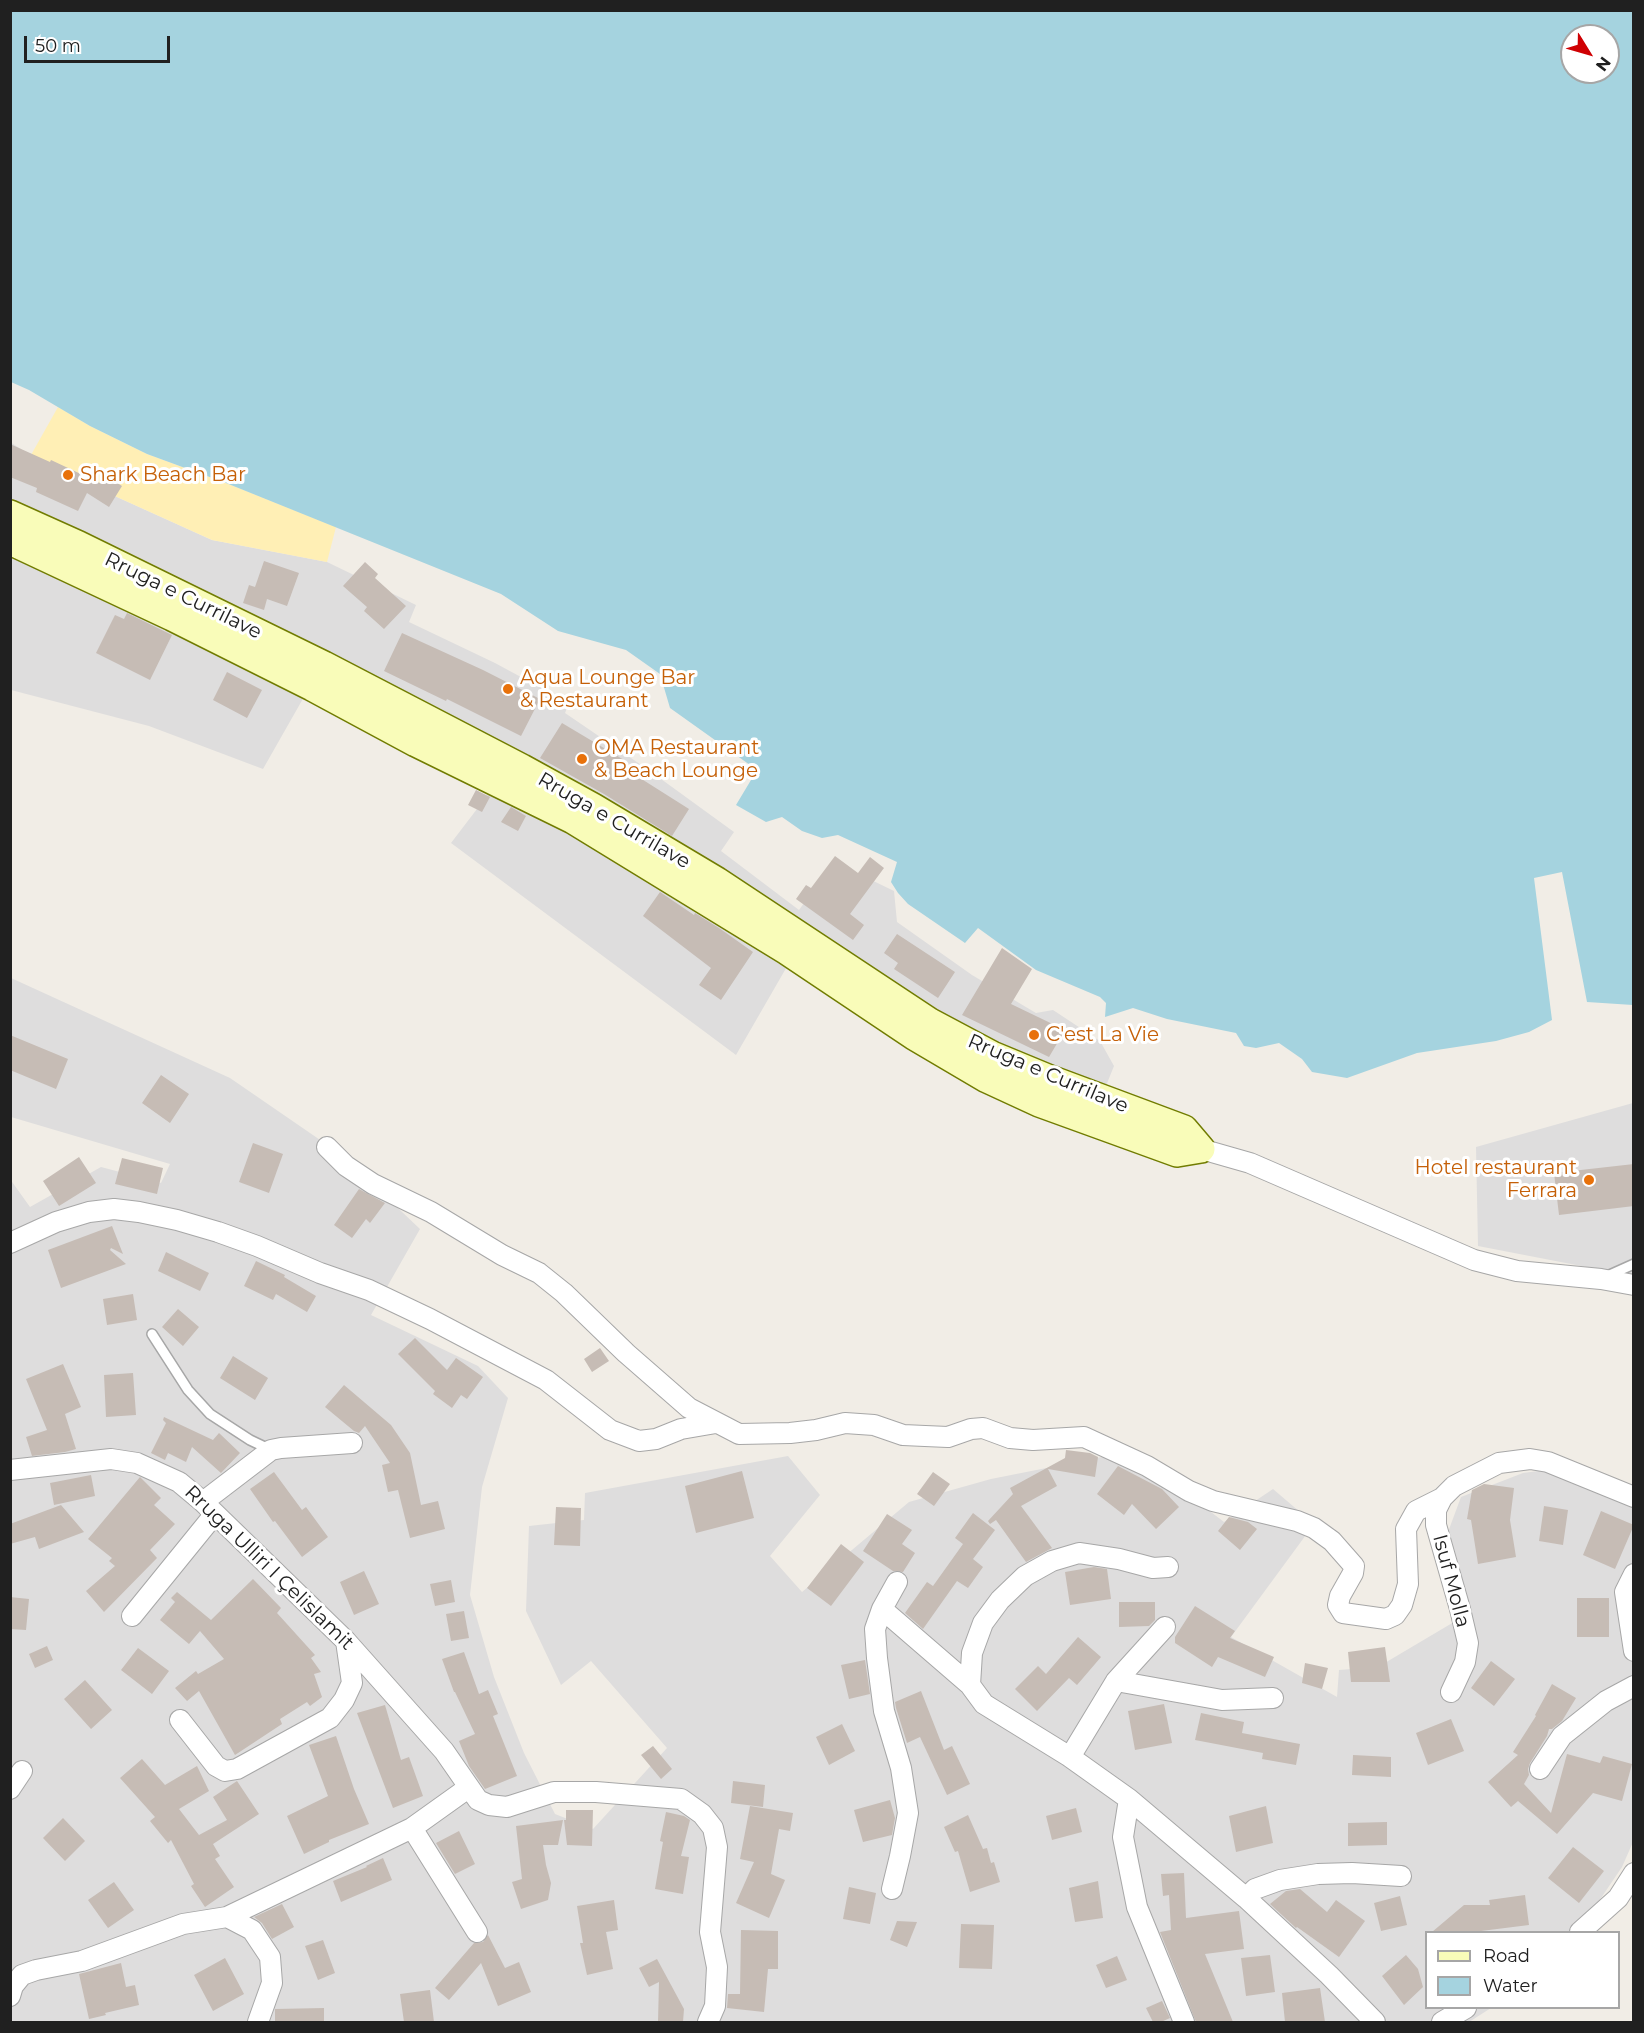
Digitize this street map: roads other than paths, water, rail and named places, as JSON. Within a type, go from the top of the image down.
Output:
[{"type":"main road","name":"Rruga e Currilave","points":[[10,514],[324,664],[522,768],[593,807],[717,881],[930,1022],[992,1054],[1050,1079],[1184,1129],[1201,1149]]},
{"type":"main road","name":"Rruga e Currilave","points":[[10,541],[172,616],[416,743],[573,820],[778,945],[914,1036],[987,1079],[1039,1103],[1177,1153],[1201,1149]]},
{"type":"street","points":[[327,1148],[346,1166],[373,1184],[431,1212],[493,1250],[539,1273],[564,1293],[626,1353],[689,1408],[739,1434],[790,1433],[845,1423],[874,1425],[903,1435],[948,1437],[971,1429],[983,1428],[1010,1437],[1033,1440],[1084,1437],[1147,1466],[1189,1491],[1213,1501],[1297,1521],[1314,1528],[1332,1541],[1354,1566],[1353,1573],[1340,1596],[1338,1605],[1343,1613],[1386,1619],[1395,1615],[1402,1605],[1408,1584],[1406,1529],[1416,1511],[1442,1497],[1454,1486],[1499,1463],[1530,1459],[1548,1462],[1634,1497]]},
{"type":"street","name":"Rruga e Currilave","points":[[1201,1149],[1250,1163],[1474,1260],[1516,1271],[1634,1285]]},
{"type":"street","points":[[10,1243],[56,1222],[89,1212],[114,1209],[177,1220],[257,1246],[320,1273],[369,1290],[430,1319],[546,1380],[610,1430],[639,1441],[656,1439],[681,1429],[716,1423]]},
{"type":"street","points":[[132,1616],[208,1509],[272,1450],[352,1443]]},
{"type":"street","name":"Rruga Ulliri I Çelislamit","points":[[10,1470],[111,1460],[137,1463],[179,1482],[346,1641],[444,1751],[468,1788]]},
{"type":"street","name":"Isuf Molla","points":[[1442,1497],[1436,1510],[1436,1525],[1468,1643],[1465,1662],[1450,1692]]},
{"type":"street","points":[[970,1685],[972,1653],[983,1623],[1000,1600],[1025,1576],[1052,1561],[1079,1553],[1119,1559],[1153,1568],[1168,1567]]},
{"type":"street","points":[[1634,1574],[1625,1592],[1634,1651]]},
{"type":"street","points":[[892,1889],[908,1814],[901,1768],[884,1711],[875,1629],[897,1582]]},
{"type":"street","points":[[882,1610],[970,1685],[984,1704],[1071,1757],[1129,1799],[1246,1898],[1329,1975],[1375,2022]]},
{"type":"street","points":[[1071,1757],[1116,1681],[1165,1626]]},
{"type":"street","points":[[180,1720],[216,1766],[225,1771],[237,1770],[330,1718],[344,1700],[352,1683],[346,1641]]},
{"type":"street","points":[[1116,1681],[1222,1700],[1273,1698]]},
{"type":"street","points":[[1540,1769],[1562,1736],[1606,1701],[1634,1686]]},
{"type":"street","points":[[10,1789],[22,1771]]},
{"type":"street","points":[[10,1996],[13,1986],[22,1975],[82,1961],[183,1924],[227,1917],[412,1828],[468,1788],[478,1800],[489,1805],[507,1807],[554,1792],[596,1792],[681,1799],[702,1814],[713,1828],[717,1847],[710,1932],[717,1967],[715,2006],[708,2022]]},
{"type":"street","points":[[1129,1799],[1123,1837],[1137,1907],[1184,2022]]},
{"type":"street","points":[[412,1828],[477,1932]]},
{"type":"street","points":[[1246,1898],[1255,1889],[1281,1880],[1318,1874],[1352,1873],[1401,1876]]},
{"type":"street","points":[[1581,1931],[1618,1898],[1634,1873]]},
{"type":"street","points":[[227,1917],[252,1930],[270,1957],[272,1983],[258,2022]]},
{"type":"street","points":[[1442,2022],[1463,2009]]},
{"type":"lane","points":[[1600,1280],[1634,1264]]},
{"type":"lane","points":[[152,1334],[188,1390],[210,1414],[272,1450]]},
{"type":"water","points":[[10,11],[1633,11],[1633,1005],[1587,1002],[1562,872],[1534,878],[1552,1020],[1529,1032],[1496,1041],[1417,1053],[1347,1078],[1312,1072],[1302,1059],[1279,1043],[1256,1048],[1244,1046],[1236,1033],[1167,1019],[1133,1008],[1105,1017],[1106,1003],[1100,997],[1036,970],[978,928],[965,943],[908,904],[891,882],[897,862],[838,835],[822,838],[802,831],[782,817],[766,822],[736,805],[757,770],[670,708],[660,674],[626,650],[558,631],[501,594],[226,483],[147,454],[90,426],[11,382]]},
{"type":"place","name":"Shark Beach Bar","points":[[68,475]]},
{"type":"place","name":"Aqua Lounge Bar & Restaurant","points":[[508,689]]},
{"type":"place","name":"OMA Restaurant & Beach Lounge","points":[[582,759]]},
{"type":"place","name":"C'est La Vie","points":[[1034,1035]]},
{"type":"place","name":"Hotel restaurant Ferrara","points":[[1589,1180]]}]
